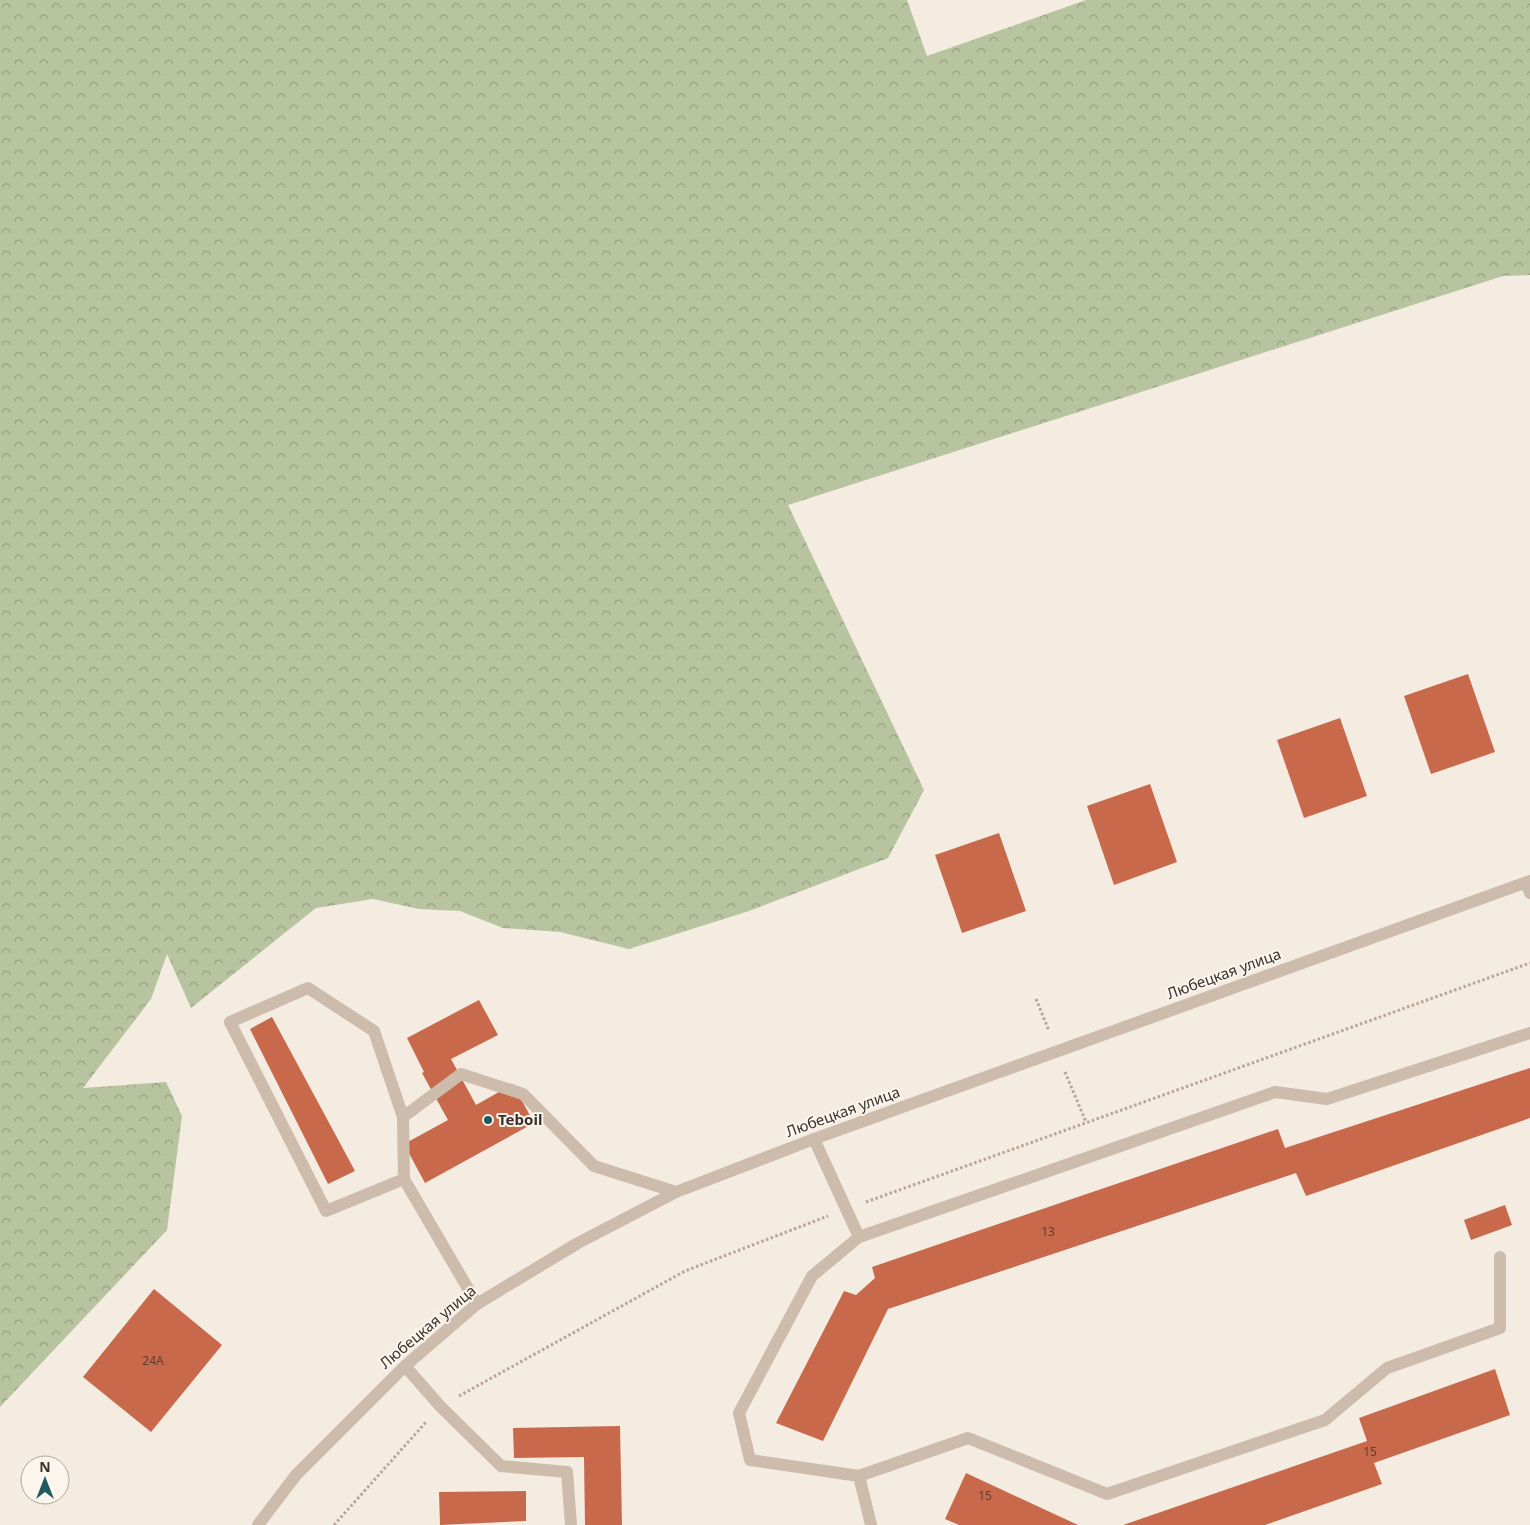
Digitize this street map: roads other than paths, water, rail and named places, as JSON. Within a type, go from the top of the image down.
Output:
[{"type":"street","name":"Любецкая улица","points":[[258,1525],[296,1475],[405,1366],[477,1304],[578,1243],[676,1192],[814,1139],[1529,886]]},
{"type":"street","points":[[404,1179],[326,1211],[230,1022],[308,988],[374,1031],[403,1117],[404,1179],[477,1304]]},
{"type":"street","points":[[1500,1257],[1500,1328],[1387,1368],[1325,1420],[1108,1494],[968,1438],[859,1476],[750,1460],[739,1413],[812,1276],[859,1237],[1274,1092],[1327,1099],[1530,1033]]},
{"type":"street","points":[[403,1117],[461,1074],[523,1094],[594,1166],[676,1192]]},
{"type":"street","points":[[814,1139],[859,1237]]},
{"type":"street","points":[[405,1366],[440,1406],[501,1466],[567,1472],[571,1525]]},
{"type":"street","points":[[859,1476],[871,1525]]},
{"type":"place","name":"Teboil","points":[[488,1120]]}]
